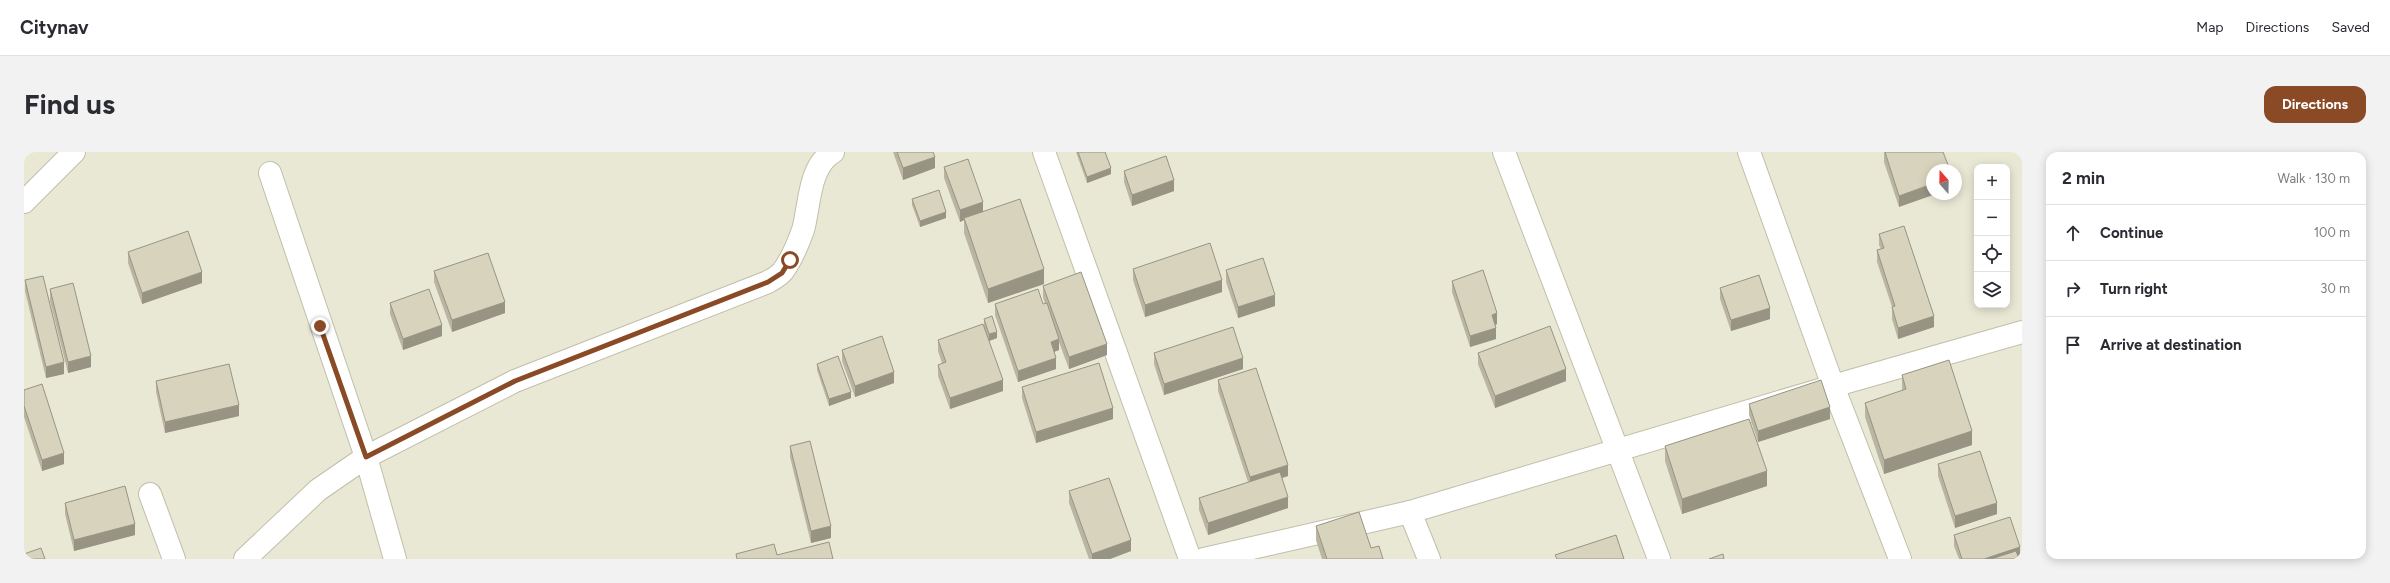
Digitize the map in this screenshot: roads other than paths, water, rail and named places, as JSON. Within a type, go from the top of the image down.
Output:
[{"type":"street","points":[[24,202],[74,152]]},
{"type":"street","points":[[245,559],[318,490],[366,457],[515,381],[772,279],[782,273],[790,260],[803,230],[811,189],[821,164],[833,152]]},
{"type":"street","points":[[1044,152],[1190,559]]},
{"type":"street","points":[[1504,152],[1659,559]]},
{"type":"street","points":[[1749,152],[1833,386],[1900,559]]},
{"type":"street","points":[[270,173],[366,457],[395,559]]},
{"type":"street","points":[[1204,559],[1410,512],[1833,386],[2022,332]]},
{"type":"street","points":[[150,494],[174,559]]},
{"type":"street","points":[[1410,512],[1429,559]]}]
